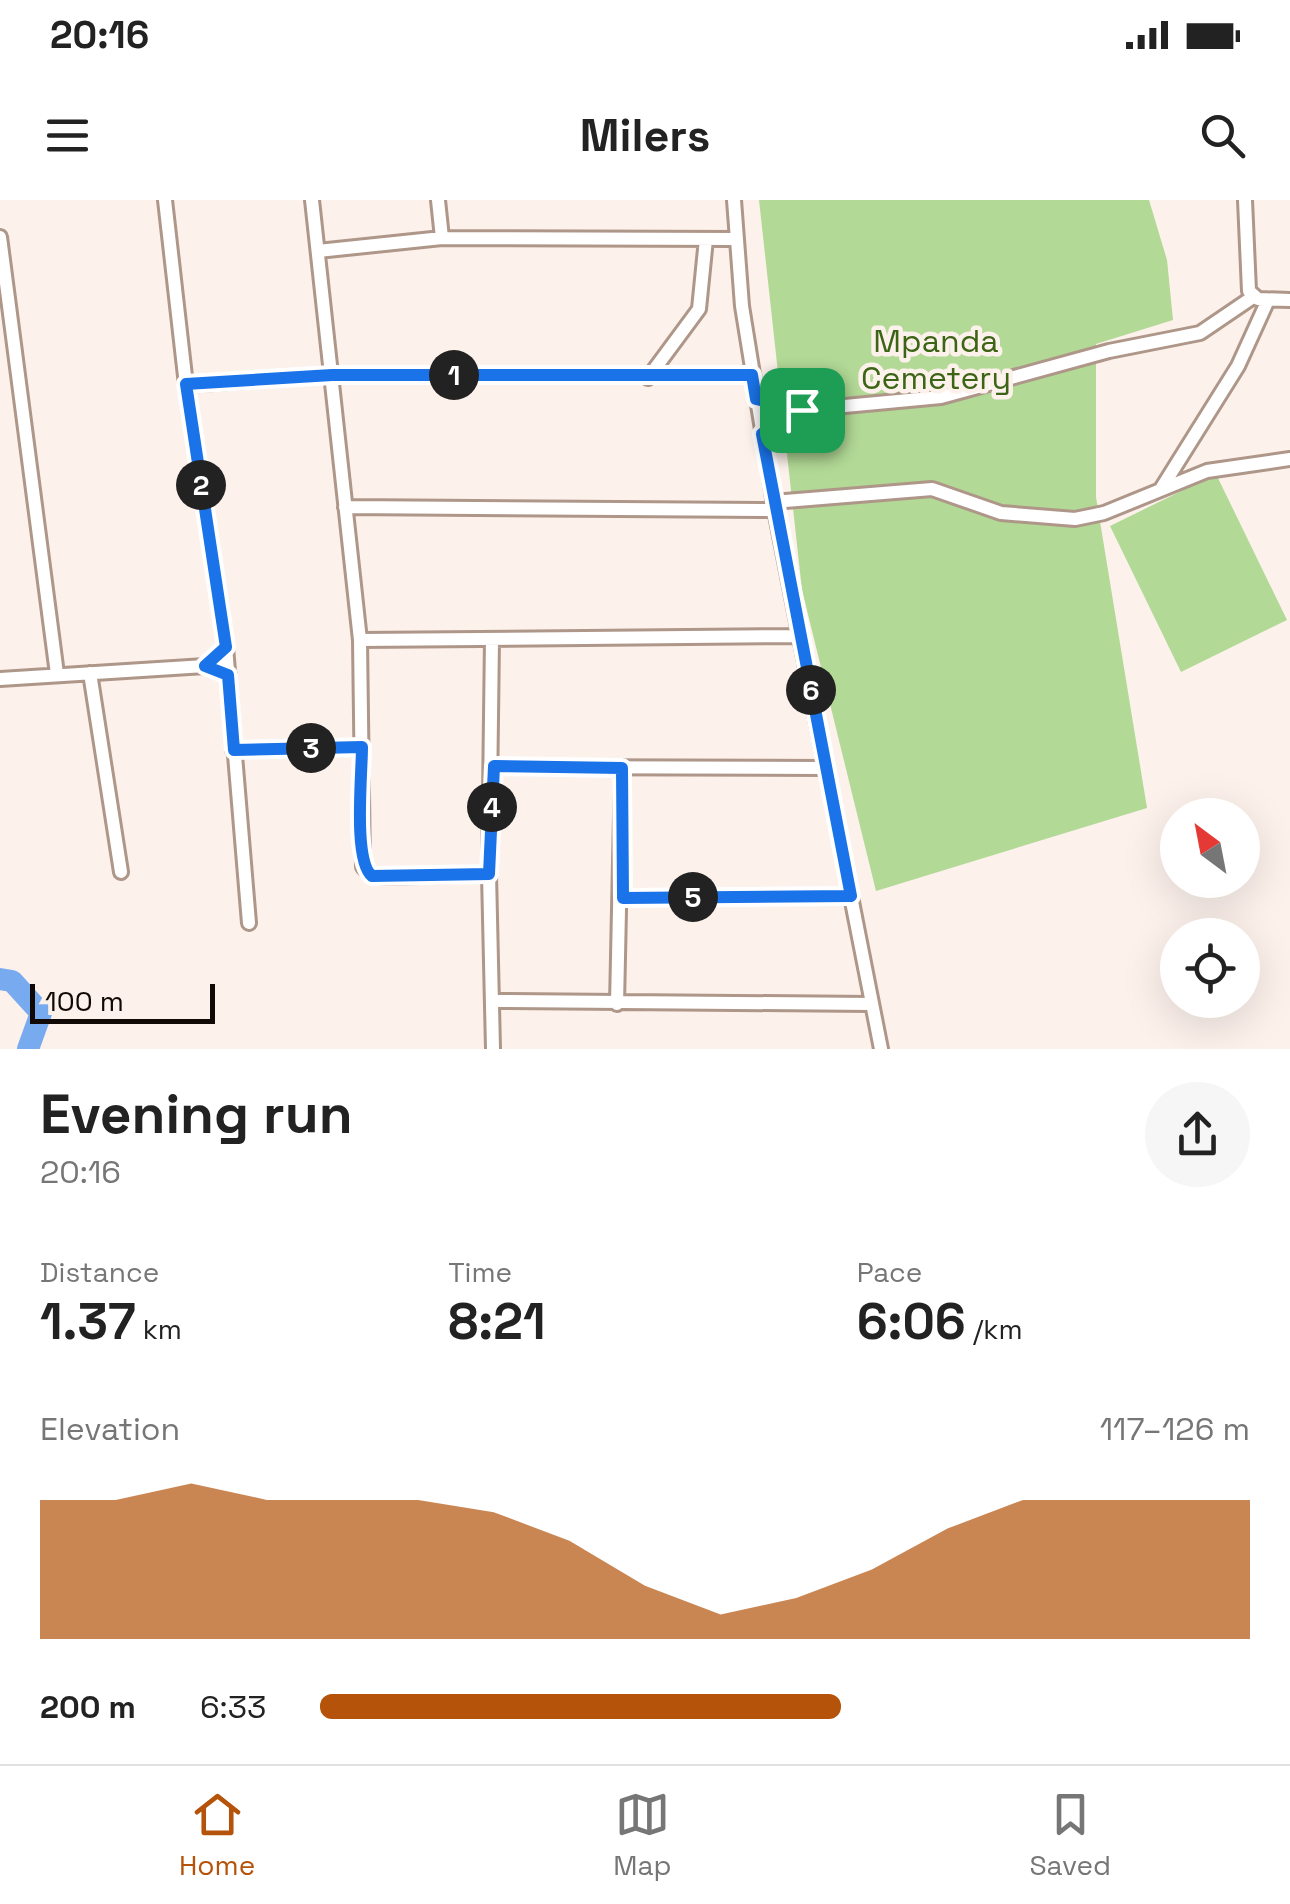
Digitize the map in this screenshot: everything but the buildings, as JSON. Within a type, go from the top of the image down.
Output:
[{"type":"street","points":[[165,200],[186,384],[226,647],[249,923]]},
{"type":"street","points":[[312,200],[360,640],[361,850],[366,873],[385,878],[489,874]]},
{"type":"street","points":[[438,200],[442,238]]},
{"type":"street","points":[[734,200],[752,375],[774,506],[880,1049]]},
{"type":"street","points":[[1245,200],[1248,286],[1253,297]]},
{"type":"street","points":[[0,238],[2,293],[57,674]]},
{"type":"street","points":[[318,251],[442,238],[736,239]]},
{"type":"street","points":[[648,378],[699,309],[706,239]]},
{"type":"street","points":[[756,399],[802,410],[941,398],[1126,347],[1187,337],[1212,328],[1253,297],[1290,300]]},
{"type":"street","points":[[1160,489],[1238,366],[1268,300]]},
{"type":"street","points":[[186,384],[332,375],[752,375]]},
{"type":"street","points":[[762,434],[802,410]]},
{"type":"street","points":[[345,507],[774,506],[932,489],[1001,514],[1075,519],[1104,513],[1207,471],[1290,458]]},
{"type":"street","points":[[360,640],[800,636]]},
{"type":"street","points":[[492,639],[494,766],[489,874],[495,1002],[493,1049]]},
{"type":"street","points":[[205,666],[226,647]]},
{"type":"street","points":[[0,679],[205,666],[228,675]]},
{"type":"street","points":[[90,673],[121,872]]},
{"type":"street","points":[[234,750],[362,747]]},
{"type":"street","points":[[494,766],[826,768]]},
{"type":"street","points":[[617,1004],[623,898],[622,768]]},
{"type":"street","points":[[623,898],[851,896]]},
{"type":"street","points":[[495,1002],[872,1004]]},
{"type":"green space","name":"Mpanda Cemetery","points":[[759,200],[1149,200],[1167,260],[1173,320],[1096,344],[1096,497],[1147,808],[876,891],[802,590]]},
{"type":"green space","points":[[1216,474],[1287,620],[1181,672],[1110,526]]},
{"type":"waterway","points":[[0,979],[12,981],[41,1013],[28,1049]]},
{"type":"route","points":[[332,375],[752,375],[756,399],[802,410],[762,434],[851,896],[623,898],[622,768],[494,766],[489,874],[372,876],[363,867],[361,850],[362,747],[234,750],[228,675],[205,666],[226,647],[186,384],[332,375]]}]
